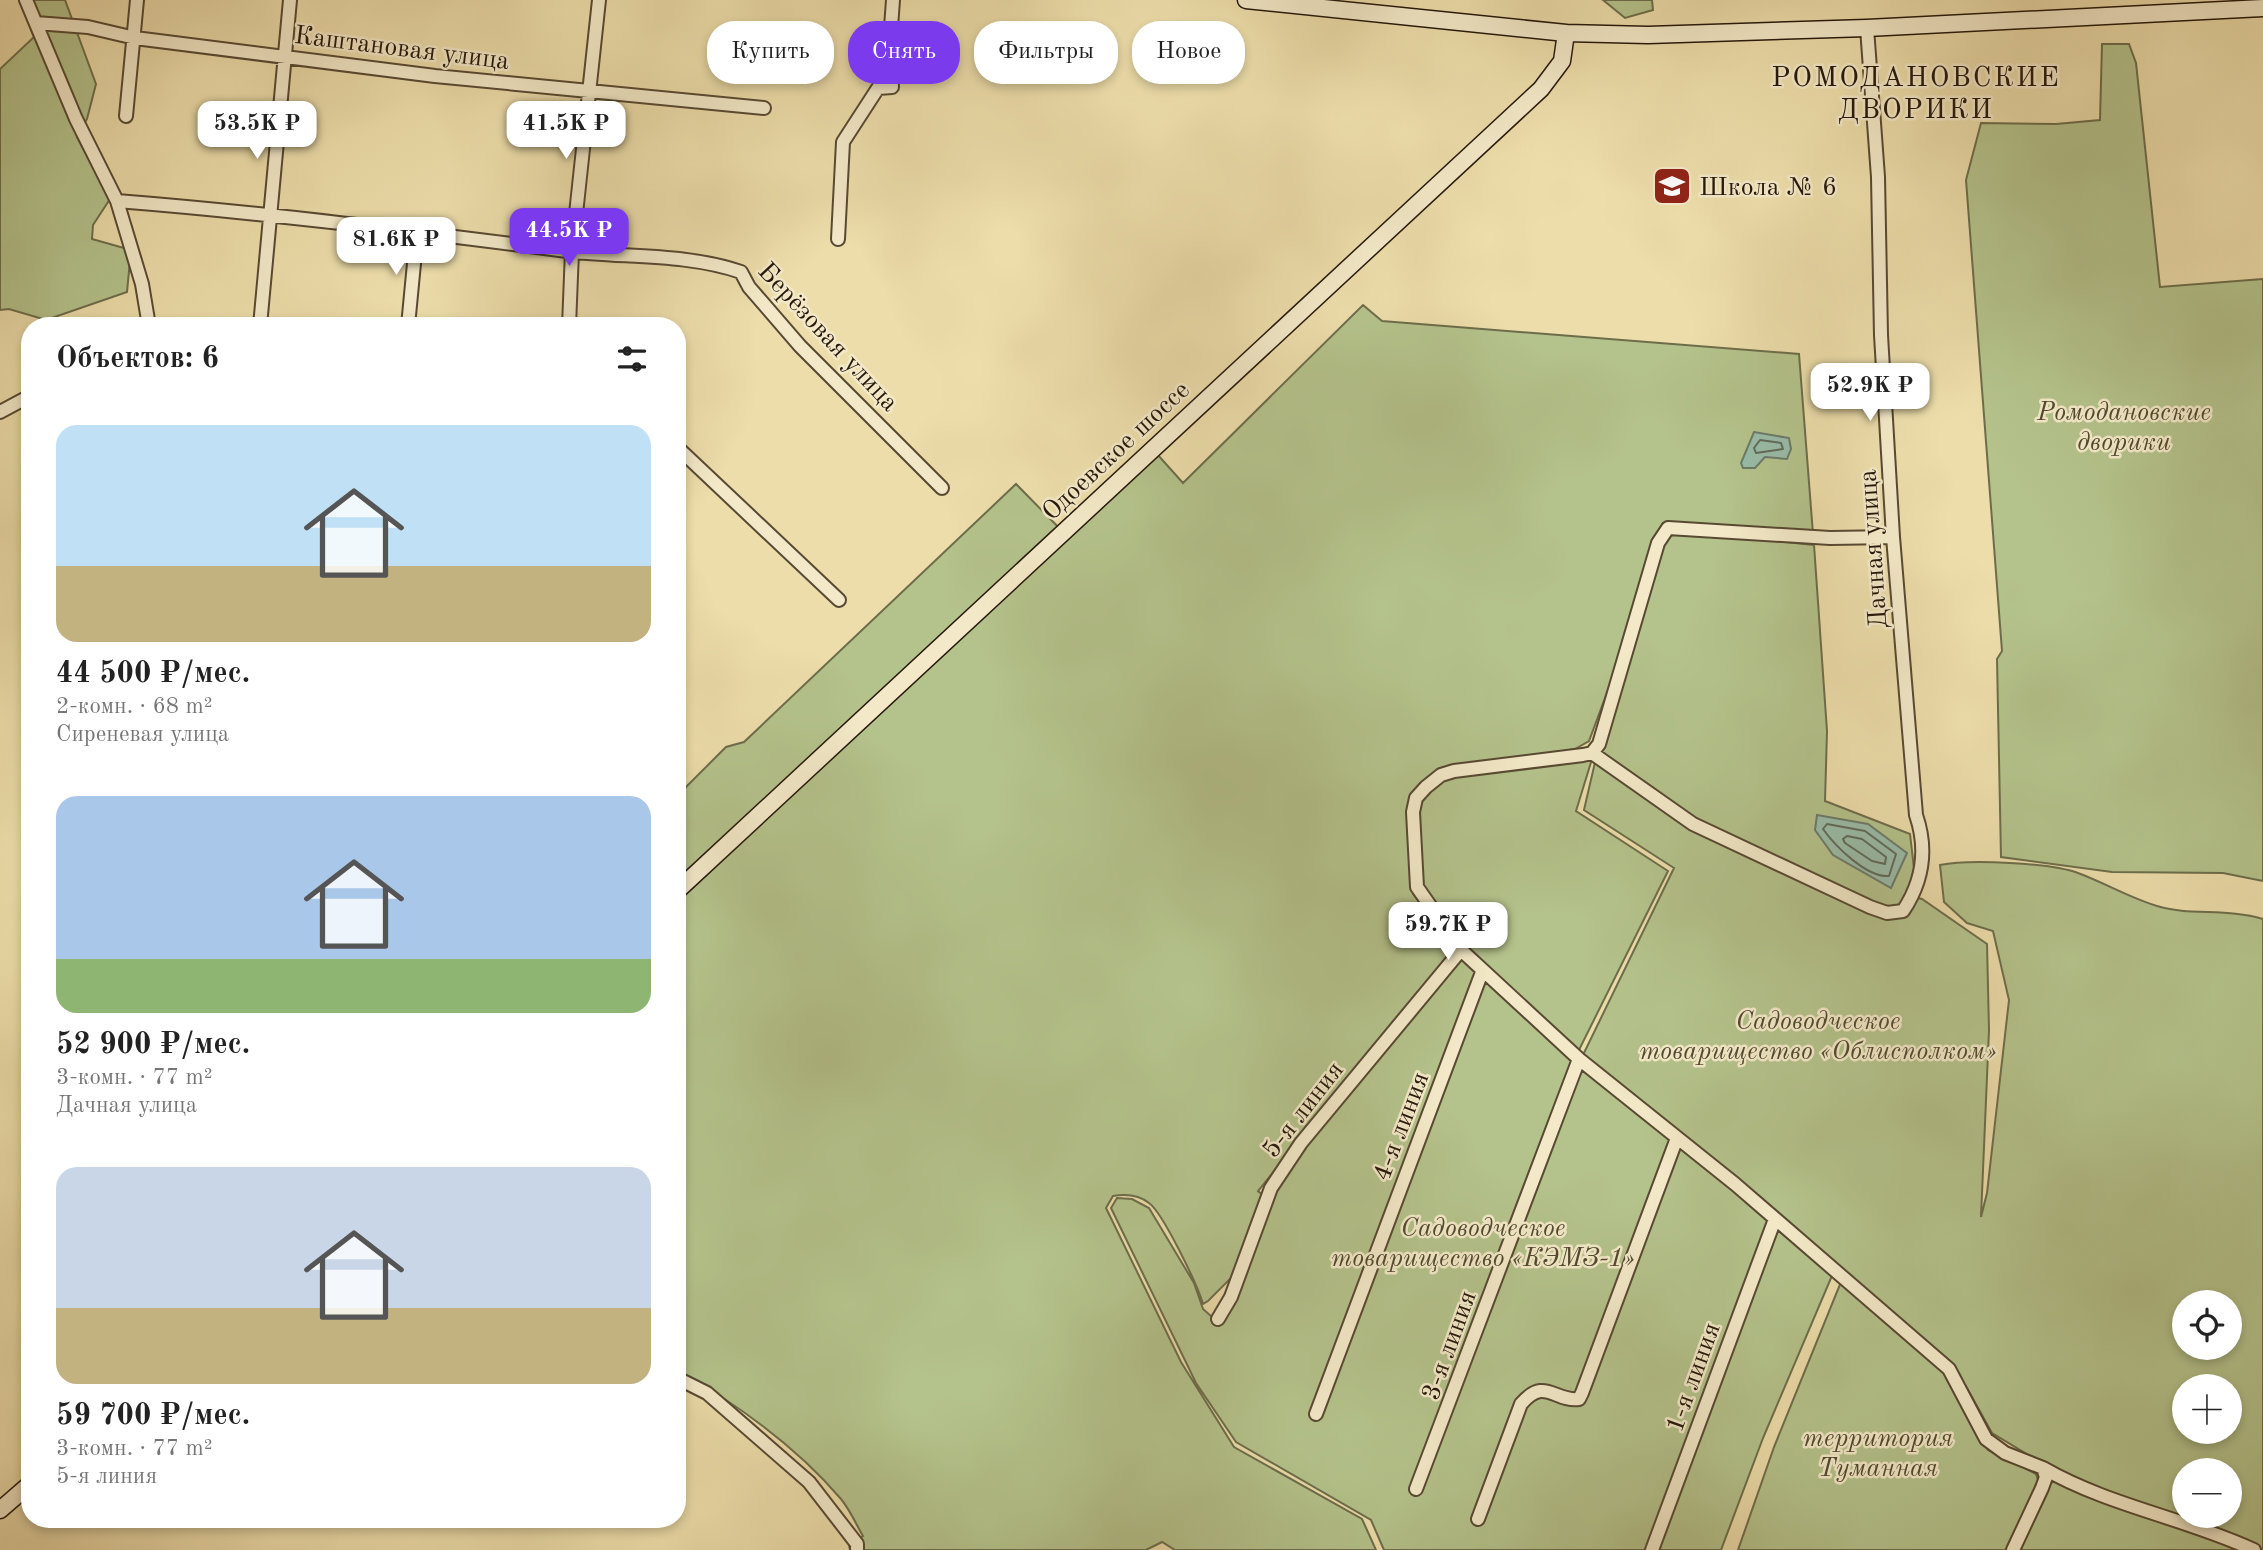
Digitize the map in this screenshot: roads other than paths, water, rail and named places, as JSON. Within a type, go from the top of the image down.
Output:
[{"type":"main road","points":[[1246,0],[1566,33],[1648,34],[1867,28],[2263,8]]},
{"type":"main road","name":"Одоевское шоссе","points":[[686,883],[1541,89],[1562,61],[1566,33]]},
{"type":"main road","points":[[0,1510],[21,1492]]},
{"type":"street","points":[[26,0],[76,119],[117,201],[142,284],[148,317]]},
{"type":"street","points":[[126,116],[137,0]]},
{"type":"street","points":[[261,317],[290,0]]},
{"type":"street","points":[[569,317],[572,251],[599,0]]},
{"type":"street","points":[[838,239],[844,142],[878,88],[892,87],[890,41],[893,0]]},
{"type":"street","name":"Каштановая улица","points":[[36,23],[88,27],[135,38],[284,57],[764,108]]},
{"type":"street","name":"Дачная улица","points":[[1592,753],[1693,824],[1887,913],[1903,911],[1917,890],[1923,852],[1922,831],[1916,815],[1893,537],[1881,334],[1878,177],[1867,28]]},
{"type":"street","name":"Берёзовая улица","points":[[117,201],[195,207],[572,251],[716,263],[741,272],[749,287],[800,346],[943,488]]},
{"type":"street","points":[[409,317],[417,232]]},
{"type":"street","points":[[0,412],[21,401]]},
{"type":"street","points":[[686,456],[839,600]]},
{"type":"street","points":[[1893,537],[1830,538],[1668,528],[1658,542],[1599,744],[1592,753],[1441,775],[1416,798],[1413,811],[1417,887],[1461,950],[1482,972],[1579,1059],[1775,1219],[1949,1369],[1986,1439],[1994,1448],[2146,1513],[2254,1550]]},
{"type":"street","name":"5-я линия","points":[[1218,1318],[1231,1297],[1271,1188],[1301,1143],[1461,950]]},
{"type":"street","name":"4-я линия","points":[[1316,1414],[1482,972]]},
{"type":"street","name":"3-я линия","points":[[1416,1489],[1579,1059]]},
{"type":"street","points":[[1478,1519],[1521,1404],[1530,1394],[1547,1390],[1573,1400],[1579,1399],[1677,1138]]},
{"type":"street","name":"1-я линия","points":[[1653,1550],[1775,1219]]},
{"type":"street","points":[[686,1383],[707,1394],[809,1482],[857,1544],[858,1550]]},
{"type":"street","points":[[2013,1550],[2042,1488],[2046,1477],[2043,1468]]},
{"type":"water","points":[[1754,432],[1789,438],[1791,449],[1787,459],[1765,457],[1755,468],[1743,468],[1741,463]]},
{"type":"water","points":[[1817,815],[1868,824],[1907,853],[1891,888],[1833,855],[1815,830]]},
{"type":"place","name":"Школа № 6","points":[[1672,186]]},
{"type":"district","name":"РОМОДАНОВСКИЕ ДВОРИКИ","points":[[1916,92]]},
{"type":"park label","name":"Ромодановские дворики","points":[[2124,426]]},
{"type":"park label","name":"Садоводческое товарищество «Облисполком»","points":[[1818,1035]]},
{"type":"park label","name":"Садоводческое товарищество «КЭМЗ-1»","points":[[1483,1242]]},
{"type":"park label","name":"территория Туманная","points":[[1878,1452]]}]
